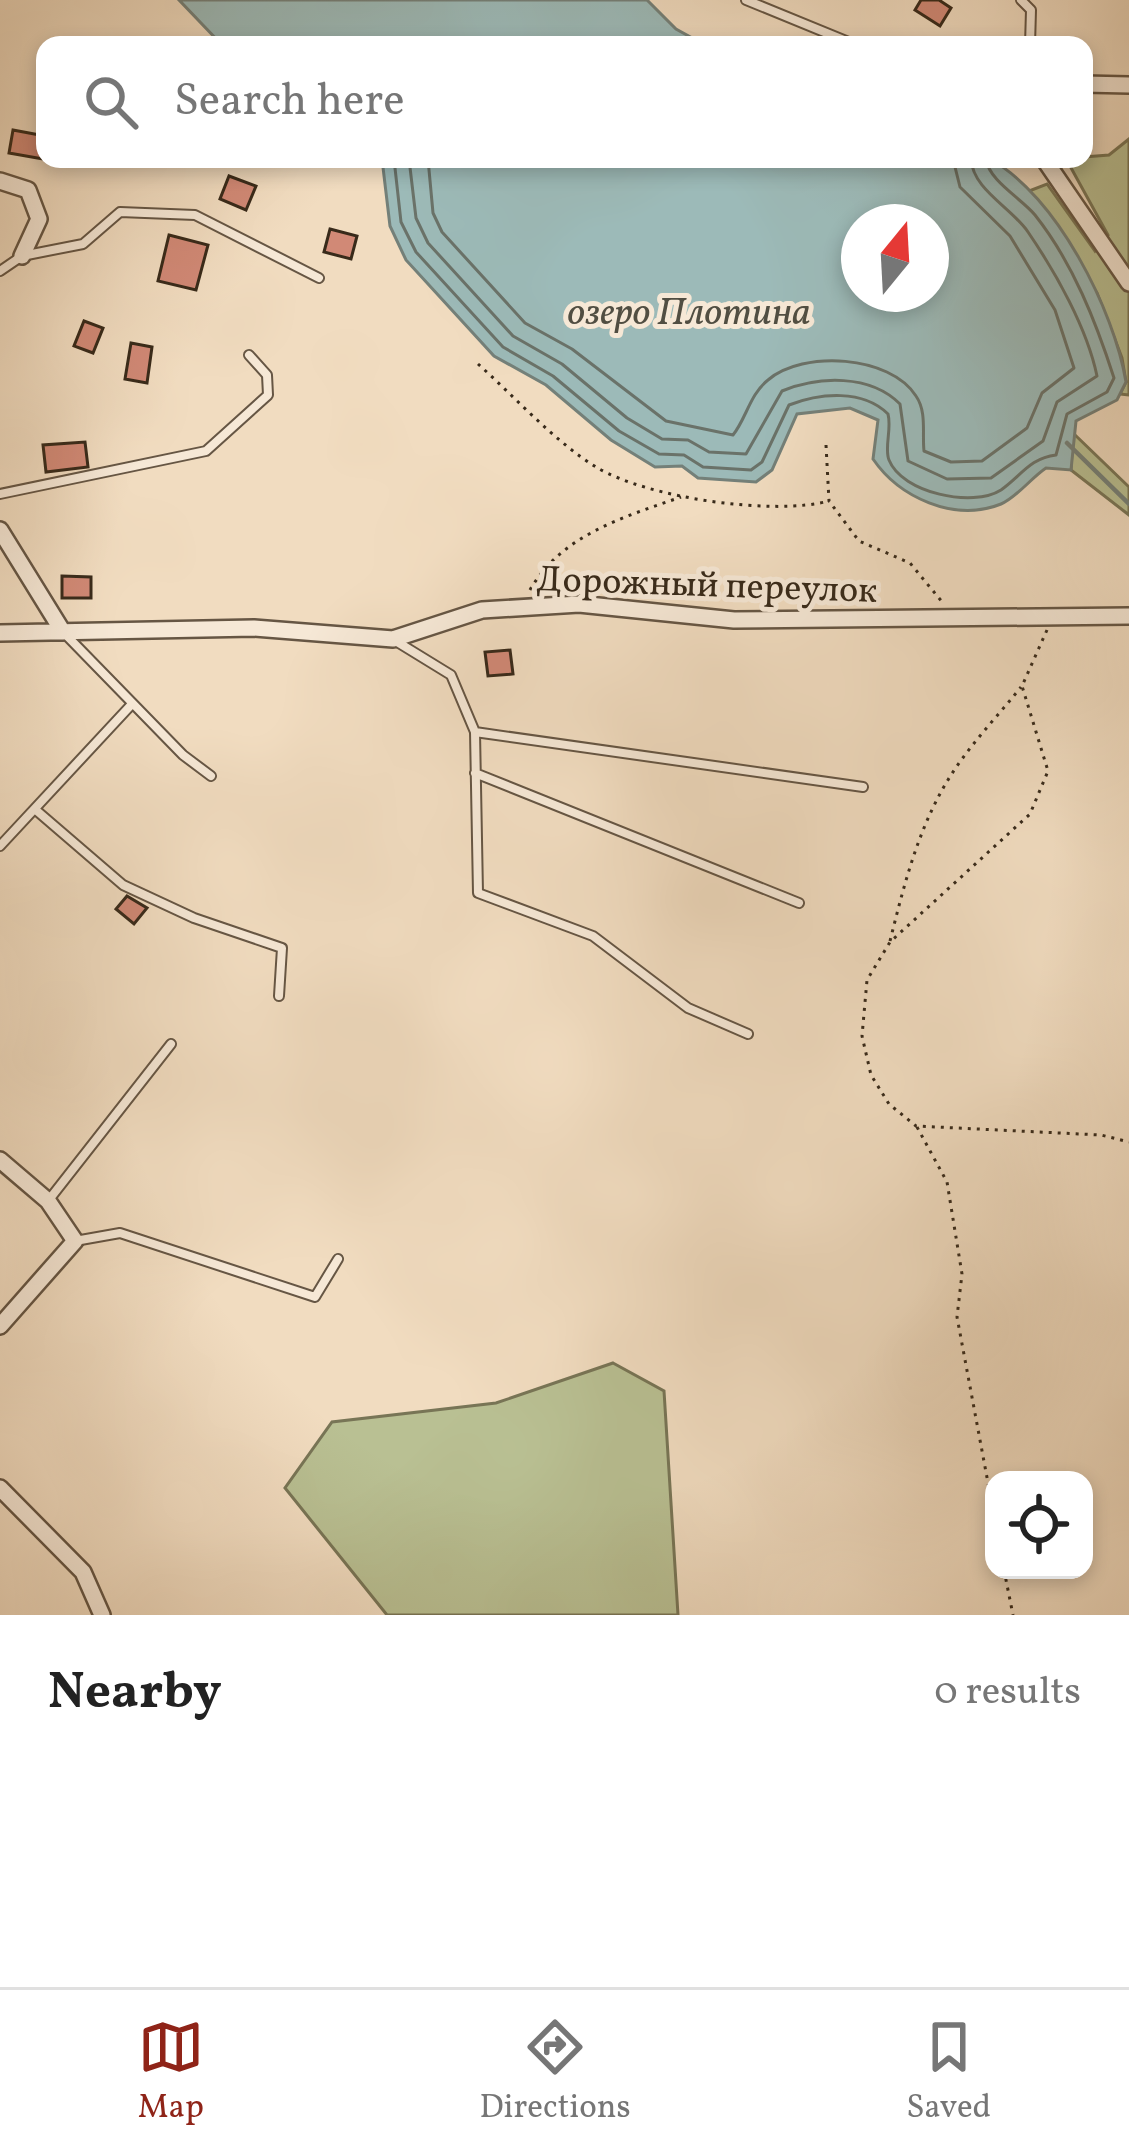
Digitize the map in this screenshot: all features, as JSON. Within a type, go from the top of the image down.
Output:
[{"type":"street","points":[[1093,84],[1129,85]]},
{"type":"street","points":[[1050,168],[1129,283]]},
{"type":"street","points":[[0,181],[28,190],[39,219],[22,256]]},
{"type":"street","points":[[0,530],[63,632]]},
{"type":"street","name":"Дорожный переулок","points":[[0,632],[254,628],[393,639],[482,610],[579,604],[734,620],[1129,616]]},
{"type":"street","points":[[0,1160],[48,1201],[75,1241],[1,1319]]},
{"type":"street","points":[[0,1487],[83,1572],[100,1609]]},
{"type":"lane","points":[[746,0],[834,36]]},
{"type":"lane","points":[[1021,0],[1031,10],[1030,36]]},
{"type":"lane","points":[[0,271],[22,256],[83,244],[121,212],[195,214],[320,278]]},
{"type":"lane","points":[[0,494],[206,451],[268,395],[267,375],[249,355]]},
{"type":"lane","points":[[63,632],[131,704],[211,776]]},
{"type":"lane","points":[[393,639],[451,675],[475,732],[478,893],[593,936],[688,1008],[748,1034]]},
{"type":"lane","points":[[0,846],[131,704]]},
{"type":"lane","points":[[475,732],[863,787]]},
{"type":"lane","points":[[476,773],[800,903]]},
{"type":"lane","points":[[37,811],[123,884],[194,918],[282,948],[279,996]]},
{"type":"lane","points":[[48,1201],[171,1044]]},
{"type":"lane","points":[[75,1241],[120,1233],[315,1297],[338,1259]]},
{"type":"lane","points":[[100,1609],[112,1615]]},
{"type":"path","points":[[478,364],[597,468],[682,496],[795,510],[829,501]]},
{"type":"path","points":[[826,445],[829,501],[859,541],[910,563],[956,619]]},
{"type":"path","points":[[526,607],[531,587],[558,553],[612,521],[682,496]]},
{"type":"path","points":[[890,942],[911,856],[937,798],[962,758],[1022,686],[1052,617]]},
{"type":"path","points":[[986,1471],[957,1317],[962,1274],[946,1182],[916,1126],[889,1104],[871,1075],[862,1036],[867,980],[890,942],[1030,814],[1048,771],[1022,686]]},
{"type":"path","points":[[916,1126],[1101,1135],[1129,1142]]},
{"type":"path","points":[[1006,1579],[1012,1615]]},
{"type":"green space","points":[[1129,139],[1129,395],[1120,394],[1126,382],[1122,358],[1097,293],[1029,191],[1047,184],[1095,251],[1108,235],[1071,168],[1093,168],[1093,156],[1109,155]]},
{"type":"green space","points":[[1073,433],[1129,487],[1129,515],[1071,470]]},
{"type":"green space","points":[[613,1363],[664,1391],[678,1615],[387,1615],[285,1488],[332,1422],[496,1403]]},
{"type":"water","points":[[179,0],[647,0],[689,36],[213,36]]},
{"type":"water","name":"озеро Плотина","points":[[383,168],[1003,168],[1038,199],[1079,257],[1109,322],[1126,382],[1117,400],[1076,421],[1071,470],[1046,468],[1007,501],[965,510],[929,503],[897,485],[873,459],[878,420],[850,408],[797,414],[772,470],[756,482],[698,478],[682,466],[655,467],[611,440],[546,385],[494,356],[406,260],[390,226]]},
{"type":"building","points":[[921,0],[939,0],[951,8],[940,26],[915,10]]},
{"type":"building","points":[[13,130],[36,134],[36,158],[9,153]]},
{"type":"building","points":[[229,176],[256,186],[246,210],[220,199]]},
{"type":"building","points":[[330,229],[357,236],[351,259],[324,252]]},
{"type":"building","points":[[169,235],[208,245],[196,290],[158,281]]},
{"type":"building","points":[[84,321],[103,328],[93,353],[74,346]]},
{"type":"building","points":[[131,343],[152,347],[147,383],[125,379]]},
{"type":"building","points":[[85,442],[88,467],[46,472],[43,445]]},
{"type":"building","points":[[62,576],[91,577],[91,598],[62,598]]},
{"type":"building","points":[[510,650],[513,674],[488,676],[485,652]]},
{"type":"building","points":[[127,896],[147,908],[134,924],[116,909]]},
{"type":"waterway","points":[[1067,443],[1129,504]]}]
